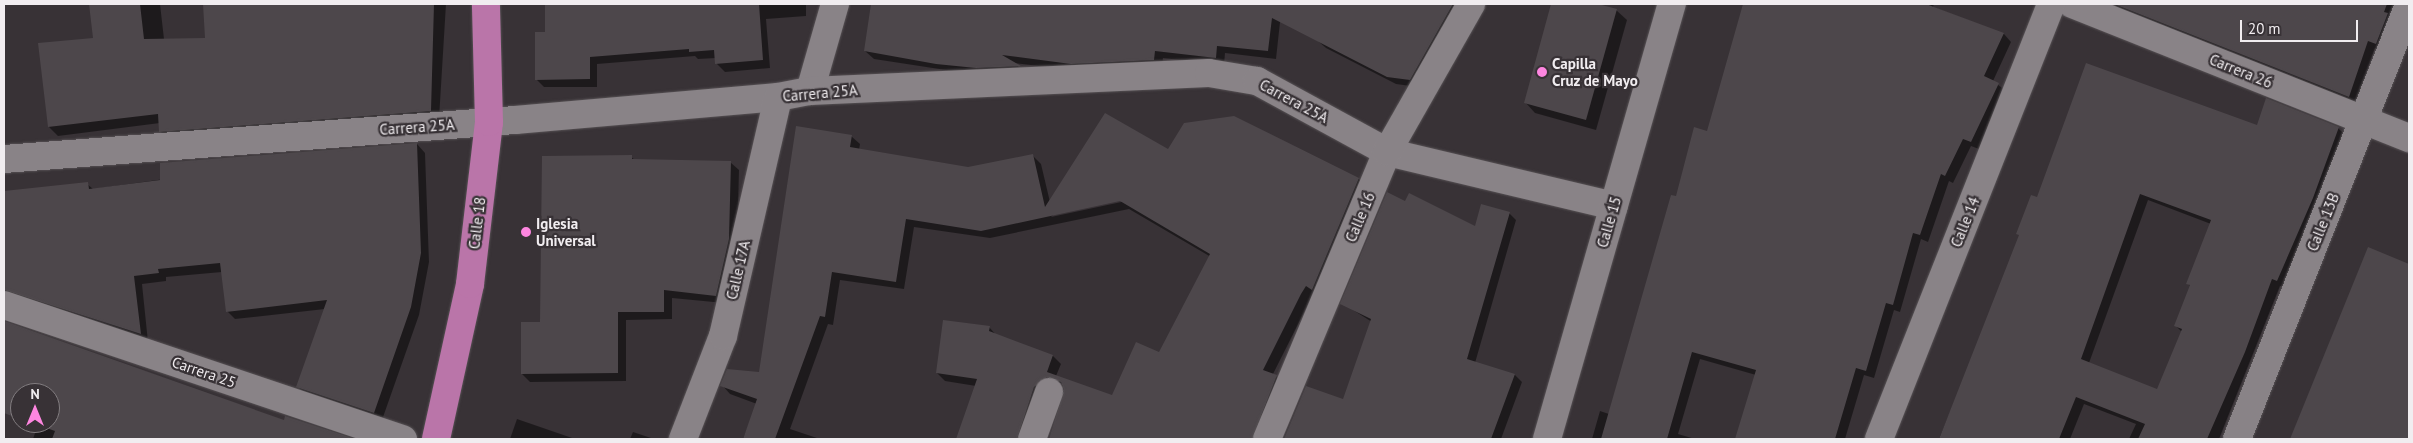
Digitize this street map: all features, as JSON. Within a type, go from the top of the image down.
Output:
[{"type":"main road","name":"Calle 18","points":[[436,439],[470,284],[489,122],[486,4]]},
{"type":"street","points":[[810,91],[835,4]]},
{"type":"street","name":"Calle 16","points":[[1267,439],[1387,152],[1471,4]]},
{"type":"street","name":"Calle 15","points":[[1547,439],[1672,4]]},
{"type":"street","name":"Calle 14","points":[[1879,439],[2051,4]]},
{"type":"street","name":"Carrera 26","points":[[2072,4],[2409,138]]},
{"type":"street","name":"Calle 13B","points":[[2237,439],[2409,4]]},
{"type":"street","name":"Carrera 25A","points":[[4,159],[489,122],[778,97],[810,91],[1209,73],[1257,81],[1387,152],[1614,206]]},
{"type":"street","name":"Calle 17A","points":[[683,439],[723,336],[778,97]]},
{"type":"street","name":"Carrera 25","points":[[4,305],[403,439]]},
{"type":"street","points":[[1032,439],[1049,392]]},
{"type":"building","points":[[89,4],[140,4],[144,39],[205,38],[203,4],[434,4],[431,111],[159,132],[158,114],[48,127],[38,43],[93,38]]},
{"type":"building","points":[[545,4],[759,4],[763,60],[715,64],[714,50],[689,52],[689,49],[590,57],[590,79],[535,80],[535,32],[545,32]]},
{"type":"building","points":[[871,4],[1453,4],[1410,80],[1387,77],[1272,18],[1268,51],[1217,46],[1216,58],[1155,51],[1154,60],[1071,64],[1002,55],[1021,66],[976,68],[936,64],[864,51]]},
{"type":"building","points":[[1551,4],[1598,4],[1617,9],[1586,120],[1524,103]]},
{"type":"building","points":[[1743,4],[1926,4],[2004,33],[1984,76],[1999,83],[1971,142],[1963,139],[1945,176],[1941,174],[1920,235],[1913,233],[1893,305],[1886,303],[1866,371],[1856,368],[1835,439],[1735,439],[1756,370],[1692,352],[1667,439],[1601,439],[1671,195],[1676,196],[1694,127],[1707,131]]},
{"type":"building","points":[[2114,4],[2387,4],[2384,12],[2388,13],[2376,44],[2368,41],[2349,97]]},
{"type":"building","points":[[2086,63],[2257,125],[2266,98],[2339,127],[2313,198],[2277,281],[2272,279],[2245,352],[2207,439],[2138,439],[2145,424],[2076,397],[2059,439],[1939,439],[2019,235],[2016,234],[2031,195],[2037,197]],"holes":[[[2140,194],[2211,220],[2186,284],[2190,285],[2174,326],[2182,329],[2157,389],[2081,359]]]},
{"type":"building","points":[[1105,113],[1168,149],[1184,123],[1234,116],[1359,178],[1312,290],[1306,286],[1301,294],[1263,370],[1277,375],[1252,439],[1049,439],[1064,390],[1061,382],[1047,377],[1034,387],[1017,439],[956,439],[977,379],[936,373],[943,320],[990,326],[989,331],[1053,355],[1047,372],[1112,395],[1136,342],[1159,352],[1210,254],[1120,201],[981,231],[906,219],[896,282],[832,272],[825,317],[820,316],[775,439],[743,439],[757,399],[720,386],[727,369],[759,372],[796,126],[852,135],[850,147],[968,167],[1033,154],[1045,207]]},
{"type":"building","points":[[417,143],[421,253],[411,307],[374,413],[296,387],[327,300],[226,312],[220,263],[158,269],[159,273],[134,276],[141,334],[4,290],[4,191],[88,182],[89,189],[160,180],[160,163]]},
{"type":"building","points":[[632,155],[632,159],[731,161],[729,239],[716,296],[664,290],[664,312],[618,312],[618,373],[521,374],[521,322],[540,322],[542,156]]},
{"type":"building","points":[[1387,192],[1405,201],[1409,193],[1475,226],[1481,204],[1510,212],[1467,359],[1515,374],[1491,439],[1284,439],[1306,386],[1343,399],[1371,319],[1340,304]]},
{"type":"building","points":[[2368,247],[2409,264],[2409,439],[2290,439]]},
{"type":"building","points":[[4,321],[284,420],[285,416],[355,439],[52,439],[54,433],[60,433],[60,383],[10,383],[10,415],[4,413]]},
{"type":"place","name":"Capilla Cruz de Mayo","points":[[1542,72]]},
{"type":"place","name":"Iglesia Universal","points":[[526,232]]}]
